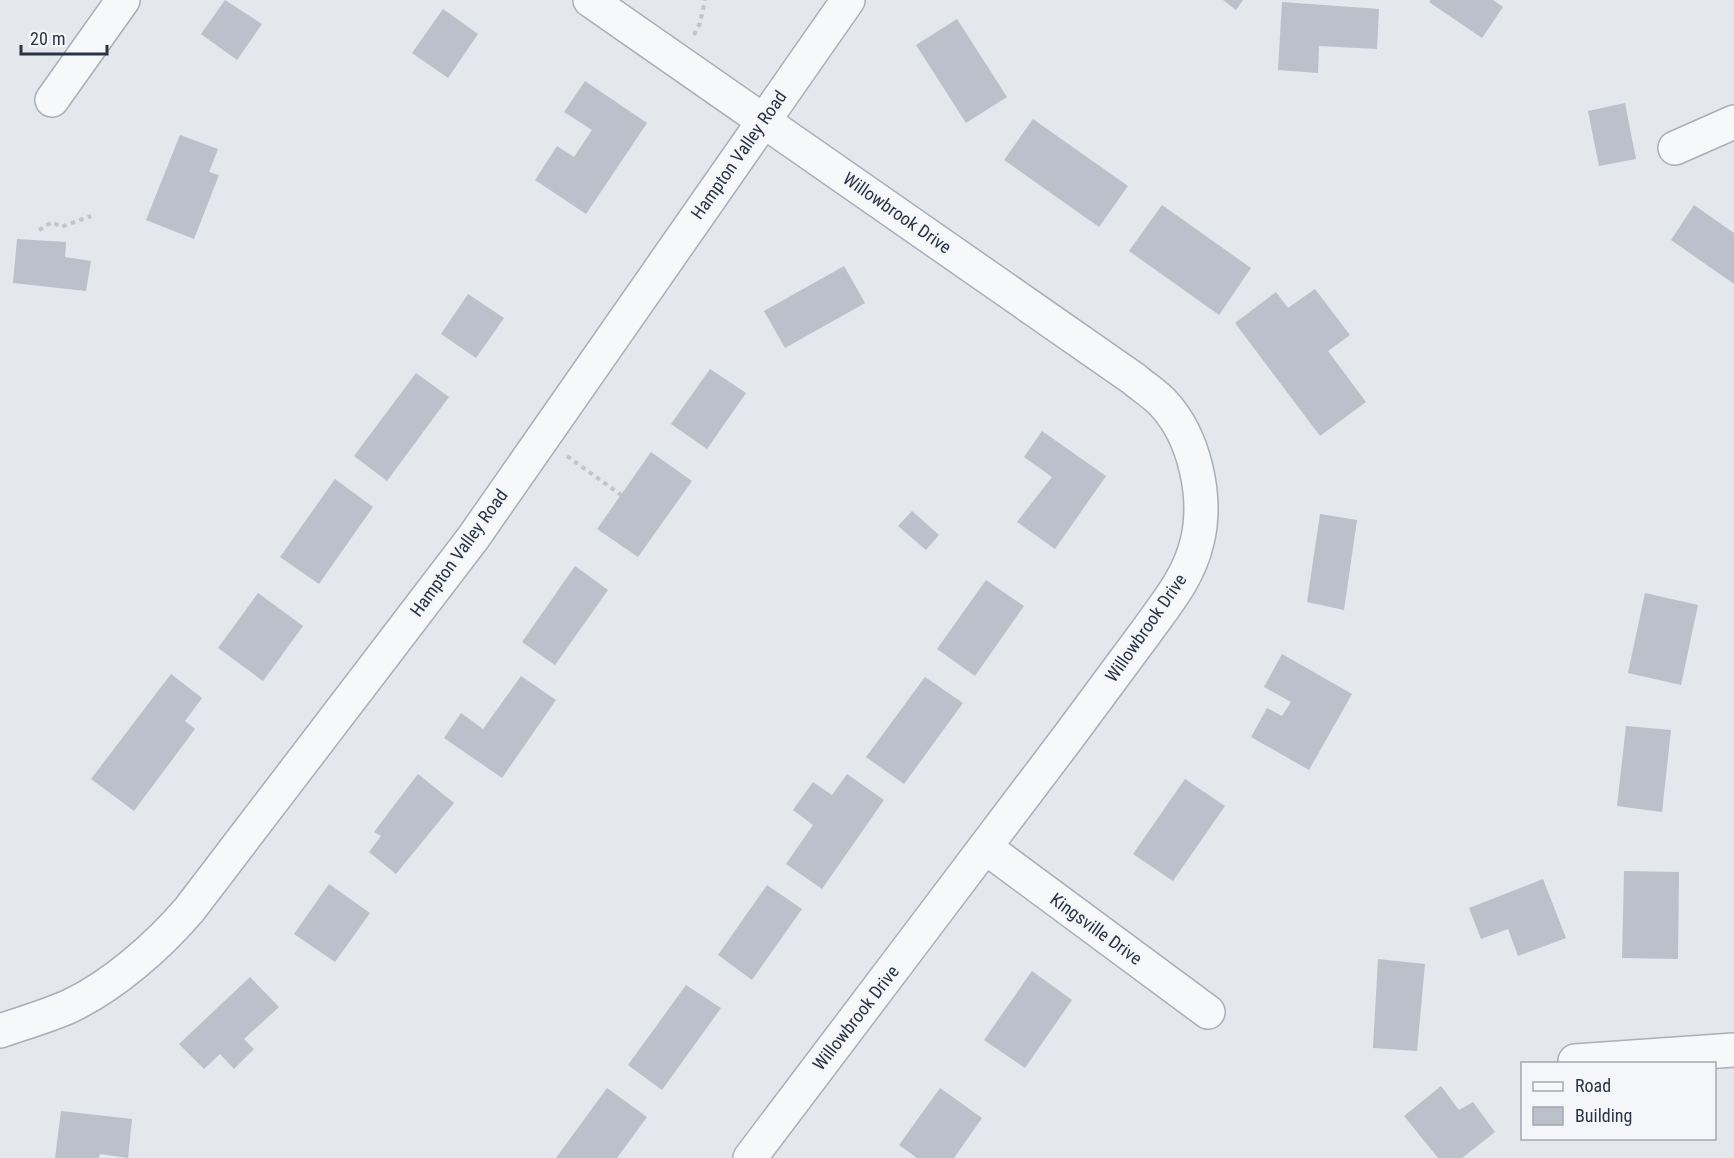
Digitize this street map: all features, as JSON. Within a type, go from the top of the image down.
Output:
[{"type":"street","points":[[52,100],[123,0]]},
{"type":"street","name":"Willowbrook Drive","points":[[590,0],[1134,379],[1164,404],[1182,431],[1194,459],[1200,486],[1202,513],[1195,549],[1190,565],[1178,587],[985,848],[750,1158]]},
{"type":"street","name":"Hampton Valley Road","points":[[0,1031],[70,1006],[137,960],[171,931],[189,910],[473,538],[848,0]]},
{"type":"street","points":[[1675,148],[1734,122]]},
{"type":"street","name":"Kingsville Drive","points":[[985,848],[1208,1012]]},
{"type":"street","points":[[1575,1061],[1734,1050]]},
{"type":"path","points":[[680,62],[700,23],[705,0]]},
{"type":"path","points":[[39,230],[52,222],[61,226],[91,216]]},
{"type":"path","points":[[542,438],[621,495]]},
{"type":"building","points":[[225,0],[262,24],[237,60],[201,34]]},
{"type":"building","points":[[1223,0],[1243,0],[1236,10]]},
{"type":"building","points":[[1431,0],[1493,0],[1503,7],[1482,38],[1429,2]]},
{"type":"building","points":[[1282,2],[1379,9],[1377,49],[1319,46],[1318,73],[1278,70]]},
{"type":"building","points":[[443,9],[478,34],[448,78],[412,53]]},
{"type":"building","points":[[957,19],[1007,97],[966,123],[916,45]]},
{"type":"building","points":[[585,81],[647,123],[586,214],[535,180],[557,146],[574,157],[592,130],[564,112]]},
{"type":"building","points":[[1625,103],[1636,159],[1599,166],[1588,111]]},
{"type":"building","points":[[1033,119],[1128,186],[1099,227],[1004,160]]},
{"type":"building","points":[[180,135],[218,149],[209,172],[219,175],[194,239],[146,220]]},
{"type":"building","points":[[1162,205],[1251,268],[1219,315],[1129,251]]},
{"type":"building","points":[[1694,205],[1734,233],[1734,284],[1671,240]]},
{"type":"building","points":[[17,239],[66,242],[65,257],[91,261],[86,291],[13,283]]},
{"type":"building","points":[[844,266],[865,303],[785,348],[764,311]]},
{"type":"building","points":[[1315,289],[1350,335],[1328,351],[1366,402],[1320,436],[1235,323],[1276,292],[1288,308]]},
{"type":"building","points":[[468,294],[504,318],[476,358],[441,334]]},
{"type":"building","points":[[710,369],[746,393],[707,449],[671,424]]},
{"type":"building","points":[[416,373],[449,397],[387,481],[354,456]]},
{"type":"building","points":[[1042,431],[1106,476],[1055,549],[1017,522],[1052,477],[1024,457]]},
{"type":"building","points":[[651,452],[692,481],[638,557],[597,529]]},
{"type":"building","points":[[335,479],[373,507],[319,584],[280,557]]},
{"type":"building","points":[[912,511],[939,535],[926,550],[898,526]]},
{"type":"building","points":[[1320,514],[1357,520],[1344,610],[1307,602]]},
{"type":"building","points":[[575,566],[608,590],[555,665],[522,642]]},
{"type":"building","points":[[986,580],[1024,606],[975,676],[937,649]]},
{"type":"building","points":[[258,593],[303,626],[263,681],[218,648]]},
{"type":"building","points":[[1645,593],[1698,605],[1681,685],[1628,673]]},
{"type":"building","points":[[1282,654],[1352,694],[1309,770],[1251,737],[1267,708],[1282,716],[1291,702],[1264,687]]},
{"type":"building","points":[[171,674],[202,698],[185,721],[195,729],[134,811],[91,779]]},
{"type":"building","points":[[521,676],[556,700],[502,778],[444,738],[461,713],[483,729]]},
{"type":"building","points":[[925,677],[963,703],[904,784],[866,757]]},
{"type":"building","points":[[1626,726],[1671,730],[1662,812],[1617,806]]},
{"type":"building","points":[[418,774],[454,803],[396,874],[369,852],[381,836],[374,832]]},
{"type":"building","points":[[847,774],[884,800],[822,889],[786,864],[813,825],[793,810],[813,782],[832,795]]},
{"type":"building","points":[[1185,779],[1225,806],[1173,881],[1133,854]]},
{"type":"building","points":[[1624,871],[1679,872],[1678,959],[1622,958]]},
{"type":"building","points":[[1543,879],[1566,938],[1518,956],[1508,929],[1481,939],[1469,908]]},
{"type":"building","points":[[329,884],[370,913],[335,962],[294,934]]},
{"type":"building","points":[[767,885],[802,909],[752,980],[718,955]]},
{"type":"building","points":[[1378,959],[1425,964],[1417,1051],[1373,1048]]},
{"type":"building","points":[[1032,971],[1072,1000],[1025,1068],[984,1040]]},
{"type":"building","points":[[250,977],[279,1007],[244,1039],[254,1049],[234,1069],[220,1054],[204,1069],[179,1044]]},
{"type":"building","points":[[686,985],[721,1008],[662,1090],[628,1065]]},
{"type":"building","points":[[1441,1086],[1459,1110],[1473,1102],[1495,1132],[1462,1158],[1438,1158],[1404,1116]]},
{"type":"building","points":[[607,1088],[647,1117],[617,1158],[556,1158]]},
{"type":"building","points":[[940,1088],[982,1118],[954,1158],[917,1158],[899,1145]]},
{"type":"building","points":[[61,1111],[132,1119],[128,1158],[100,1154],[99,1158],[55,1158]]}]
